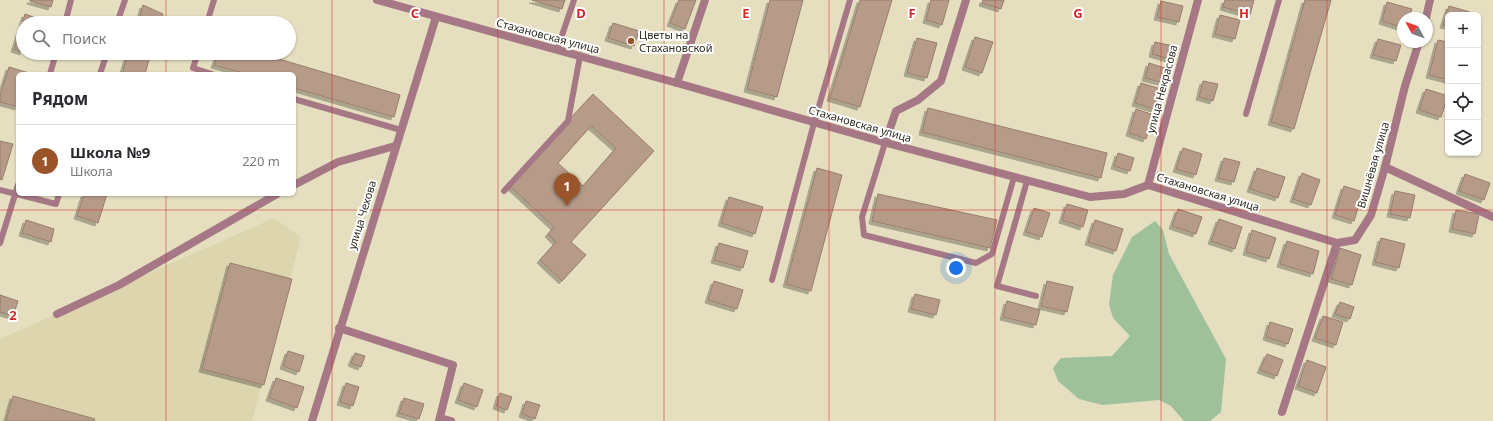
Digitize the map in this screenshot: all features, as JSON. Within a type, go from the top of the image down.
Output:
[{"type":"street","name":"Стахановская улица","points":[[377,0],[677,83],[885,143],[1090,197],[1124,194],[1148,185],[1337,243]]},
{"type":"street","points":[[677,83],[705,0]]},
{"type":"street","points":[[885,143],[896,111],[918,100],[941,81],[966,0]]},
{"type":"street","name":"улица Некрасова","points":[[1148,185],[1198,0]]},
{"type":"street","points":[[1427,12],[1430,0]]},
{"type":"street","name":"улица Чехова","points":[[312,421],[339,328],[436,17]]},
{"type":"street","name":"Вишнёвая улица","points":[[1337,243],[1355,240],[1370,215],[1385,167],[1405,86],[1416,48]]},
{"type":"street","points":[[296,184],[338,162],[395,146]]},
{"type":"street","points":[[1385,167],[1493,217]]},
{"type":"street","points":[[57,314],[119,285],[274,196]]},
{"type":"street","points":[[1282,412],[1337,243]]},
{"type":"street","points":[[339,328],[453,365],[440,420],[450,421]]},
{"type":"lane","points":[[67,16],[71,0]]},
{"type":"lane","points":[[119,16],[125,0]]},
{"type":"lane","points":[[209,16],[214,0]]},
{"type":"lane","points":[[556,50],[574,0]]},
{"type":"lane","points":[[772,280],[814,123],[850,0]]},
{"type":"lane","points":[[1246,114],[1279,0]]},
{"type":"lane","points":[[504,191],[568,121],[580,56]]},
{"type":"lane","points":[[51,72],[54,60]]},
{"type":"lane","points":[[101,72],[105,60]]},
{"type":"lane","points":[[196,60],[193,68],[206,72]]},
{"type":"lane","points":[[296,100],[401,130]]},
{"type":"lane","points":[[885,143],[862,217],[864,235],[976,263],[992,254],[1014,177]]},
{"type":"lane","points":[[1028,181],[997,286],[1036,296]]},
{"type":"lane","points":[[0,190],[15,195]]},
{"type":"lane","points":[[0,243],[16,192]]},
{"type":"lane","points":[[20,196],[56,204],[58,196]]},
{"type":"shaded area","points":[[274,218],[301,237],[252,421],[0,421],[0,339]]},
{"type":"green space","points":[[1155,221],[1163,230],[1169,254],[1226,359],[1221,412],[1210,421],[1184,421],[1171,406],[1159,400],[1103,405],[1079,399],[1058,381],[1053,368],[1061,358],[1112,356],[1130,336],[1113,318],[1109,304],[1113,275],[1132,237]]},
{"type":"building","points":[[30,0],[53,0],[51,7]]},
{"type":"building","points":[[532,0],[565,0],[562,9]]},
{"type":"building","points":[[679,0],[696,0],[685,29],[670,23]]},
{"type":"building","points":[[770,0],[803,0],[777,97],[747,89]]},
{"type":"building","points":[[860,0],[892,0],[860,107],[830,98]]},
{"type":"building","points":[[931,0],[949,0],[942,25],[926,20]]},
{"type":"building","points":[[983,0],[1004,0],[1001,9],[982,3]]},
{"type":"building","points":[[1225,0],[1254,0],[1250,15],[1223,7]]},
{"type":"building","points":[[1305,0],[1331,0],[1294,129],[1271,122]]},
{"type":"building","points":[[1161,1],[1183,6],[1179,22],[1157,17]]},
{"type":"building","points":[[1387,2],[1412,9],[1411,12],[1397,12],[1397,26],[1382,21]]},
{"type":"building","points":[[143,5],[163,14],[163,16],[140,16]]},
{"type":"building","points":[[1449,6],[1470,12],[1447,12]]},
{"type":"building","points":[[1220,15],[1240,20],[1235,39],[1215,34]]},
{"type":"building","points":[[613,23],[639,31],[634,46],[608,38]]},
{"type":"building","points":[[975,37],[993,42],[982,73],[965,67]]},
{"type":"building","points":[[917,38],[937,43],[927,78],[907,73]]},
{"type":"building","points":[[1378,39],[1397,44],[1397,48],[1400,48],[1396,61],[1373,55]]},
{"type":"building","points":[[1438,40],[1445,41],[1445,79],[1429,75]]},
{"type":"building","points":[[1155,42],[1173,46],[1169,59],[1152,54]]},
{"type":"building","points":[[126,60],[149,60],[146,72],[123,72]]},
{"type":"building","points":[[216,60],[282,60],[400,95],[394,117],[296,89],[296,72],[239,72],[214,65]]},
{"type":"building","points":[[1149,63],[1165,68],[1161,82],[1145,78]]},
{"type":"building","points":[[9,67],[26,72],[16,72],[16,106],[0,102],[0,96]]},
{"type":"building","points":[[1203,81],[1218,84],[1213,101],[1199,97]]},
{"type":"building","points":[[1141,83],[1161,89],[1154,109],[1135,103]]},
{"type":"building","points":[[1426,89],[1445,95],[1445,105],[1441,117],[1419,110]]},
{"type":"building","points":[[593,94],[654,151],[571,242],[586,255],[562,281],[540,260],[556,242],[548,234],[554,227],[509,185]],"holes":[[[591,126],[616,148],[583,186],[558,163]]]},
{"type":"building","points":[[928,108],[1107,153],[1101,178],[922,132]]},
{"type":"building","points":[[1136,109],[1154,115],[1146,139],[1129,133]]},
{"type":"building","points":[[0,141],[13,144],[2,180],[0,179]]},
{"type":"building","points":[[1183,148],[1202,154],[1196,175],[1176,169]]},
{"type":"building","points":[[1118,153],[1134,158],[1130,171],[1114,166]]},
{"type":"building","points":[[1224,158],[1240,162],[1234,182],[1218,178]]},
{"type":"building","points":[[817,168],[842,175],[811,291],[786,284]]},
{"type":"building","points":[[1257,168],[1285,177],[1278,198],[1250,189]]},
{"type":"building","points":[[1302,173],[1320,180],[1311,205],[1293,199]]},
{"type":"building","points":[[1465,174],[1490,183],[1484,200],[1459,191]]},
{"type":"building","points":[[1344,186],[1363,192],[1354,221],[1335,215]]},
{"type":"building","points":[[1395,191],[1415,195],[1410,218],[1390,214]]},
{"type":"building","points":[[878,194],[997,220],[990,248],[872,221]]},
{"type":"building","points":[[83,196],[106,196],[98,223],[77,216]]},
{"type":"building","points":[[729,197],[763,207],[755,234],[721,223]]},
{"type":"building","points":[[1067,204],[1088,210],[1083,227],[1062,220]]},
{"type":"building","points":[[1034,208],[1050,213],[1042,237],[1026,232]]},
{"type":"building","points":[[1178,209],[1202,217],[1196,234],[1172,226]]},
{"type":"building","points":[[1456,210],[1479,214],[1475,234],[1452,229]]},
{"type":"building","points":[[1219,219],[1242,227],[1235,249],[1211,241]]},
{"type":"building","points":[[26,220],[54,229],[51,242],[22,233]]},
{"type":"building","points":[[1095,220],[1123,229],[1116,251],[1088,242]]},
{"type":"building","points":[[1252,230],[1276,238],[1269,259],[1246,252]]},
{"type":"building","points":[[1381,238],[1405,244],[1399,268],[1375,262]]},
{"type":"building","points":[[1287,241],[1319,251],[1313,274],[1280,264]]},
{"type":"building","points":[[719,243],[748,251],[743,268],[714,260]]},
{"type":"building","points":[[1340,248],[1361,255],[1352,285],[1331,279]]},
{"type":"building","points":[[230,263],[292,279],[264,385],[202,369]]},
{"type":"building","points":[[714,281],[743,290],[737,309],[708,300]]},
{"type":"building","points":[[1047,281],[1073,287],[1067,312],[1041,306]]},
{"type":"building","points":[[915,294],[940,300],[936,315],[911,309]]},
{"type":"building","points":[[0,295],[18,301],[13,316],[0,312]]},
{"type":"building","points":[[1007,301],[1040,310],[1036,325],[1003,317]]},
{"type":"building","points":[[1340,302],[1354,307],[1350,319],[1335,314]]},
{"type":"building","points":[[1323,316],[1343,322],[1336,345],[1315,338]]},
{"type":"building","points":[[1270,322],[1293,329],[1288,344],[1266,337]]},
{"type":"building","points":[[288,351],[304,356],[299,372],[283,366]]},
{"type":"building","points":[[355,353],[365,356],[361,367],[351,363]]},
{"type":"building","points":[[1267,354],[1283,360],[1277,376],[1260,370]]},
{"type":"building","points":[[1307,360],[1326,367],[1317,393],[1298,386]]},
{"type":"building","points":[[276,378],[304,387],[297,408],[269,398]]},
{"type":"building","points":[[346,383],[359,387],[353,406],[340,402]]},
{"type":"building","points":[[464,383],[483,390],[477,407],[458,400]]},
{"type":"building","points":[[500,393],[512,397],[507,410],[496,406]]},
{"type":"building","points":[[13,396],[95,419],[94,421],[6,421]]},
{"type":"building","points":[[404,398],[424,404],[419,419],[399,413]]},
{"type":"building","points":[[526,401],[540,405],[535,419],[522,414]]},
{"type":"place","name":"Цветы на Стахановской","points":[[631,41]]},
{"type":"place","name":"Школа №9","points":[[567,206]]}]
